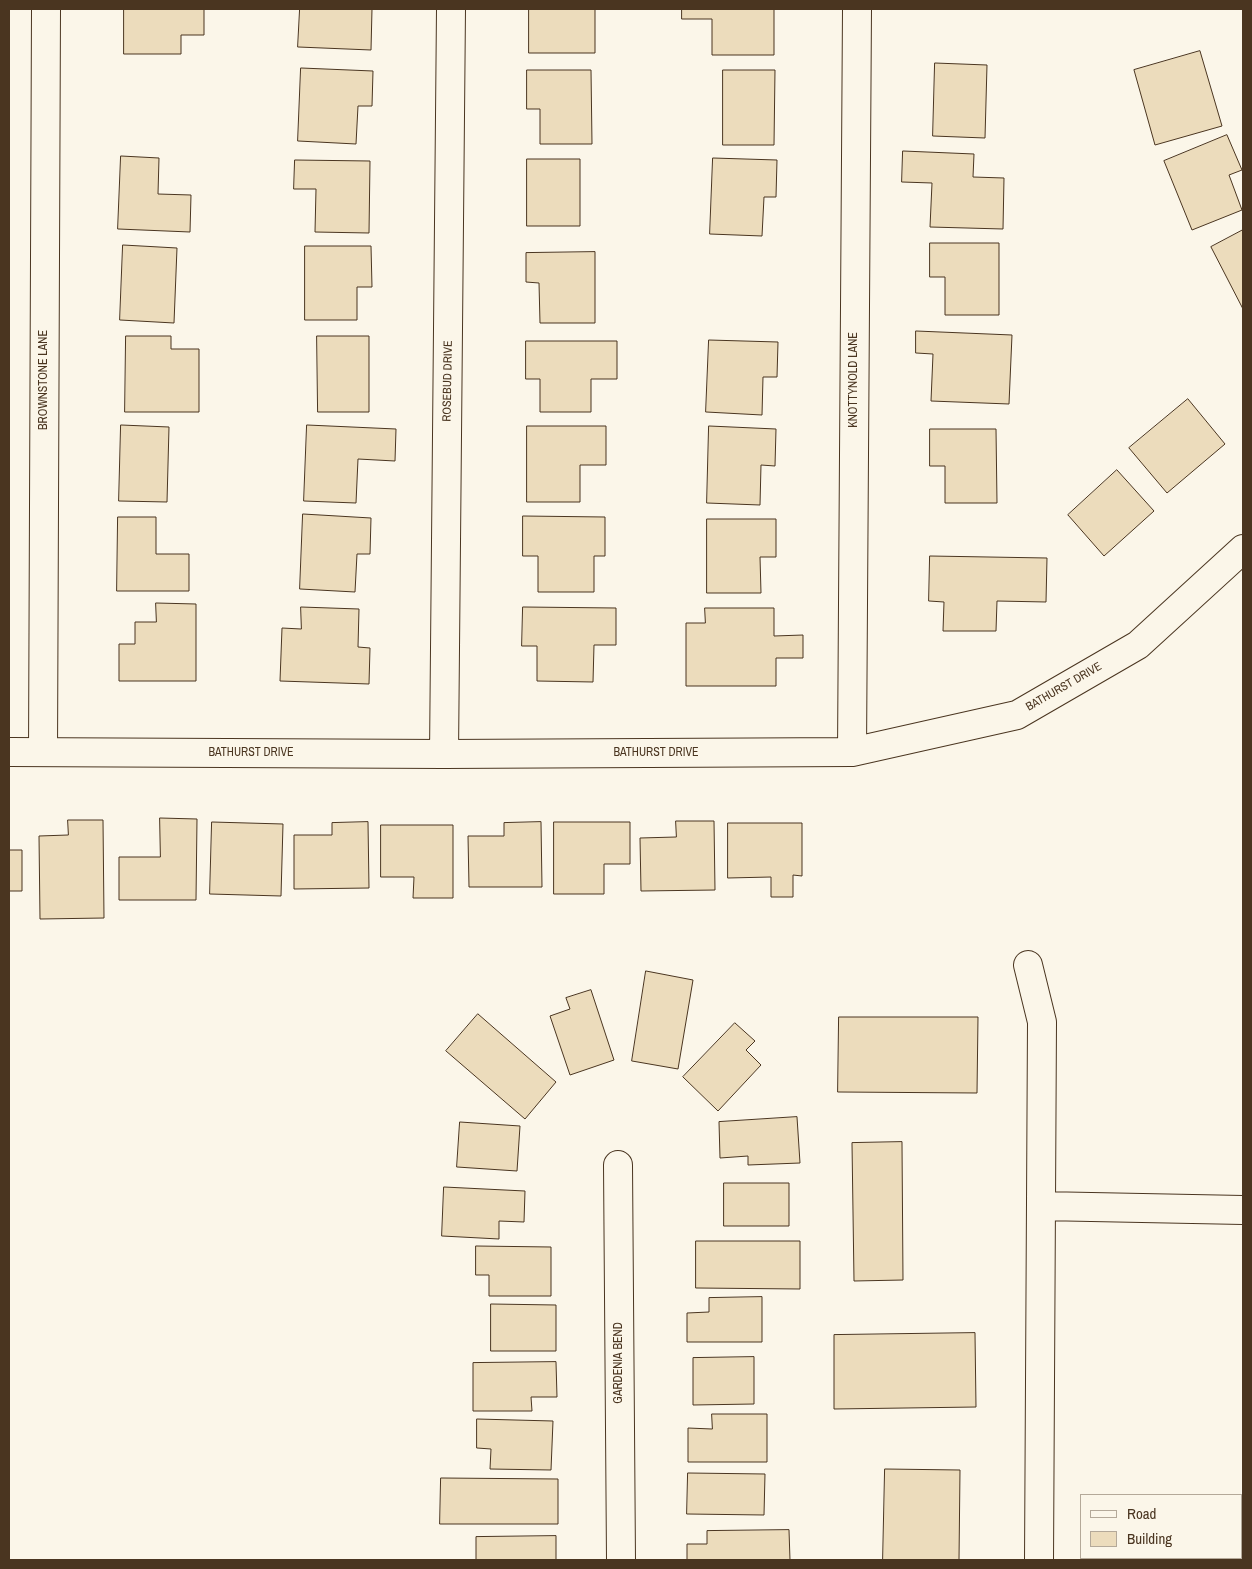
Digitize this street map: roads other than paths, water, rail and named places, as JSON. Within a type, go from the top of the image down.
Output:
[{"type":"street","name":"BROWNSTONE LANE","points":[[43,752],[46,9]]},
{"type":"street","name":"ROSEBUD DRIVE","points":[[444,754],[451,9]]},
{"type":"street","name":"KNOTTYNOLD LANE","points":[[852,752],[857,9]]},
{"type":"street","name":"BATHURST DRIVE","points":[[9,752],[444,754],[852,752],[1017,715],[1138,645],[1243,549]]},
{"type":"street","points":[[1028,965],[1042,1022],[1039,1560]]},
{"type":"street","name":"GARDENIA BEND","points":[[618,1166],[621,1560]]},
{"type":"street","points":[[1041,1206],[1243,1210]]}]
